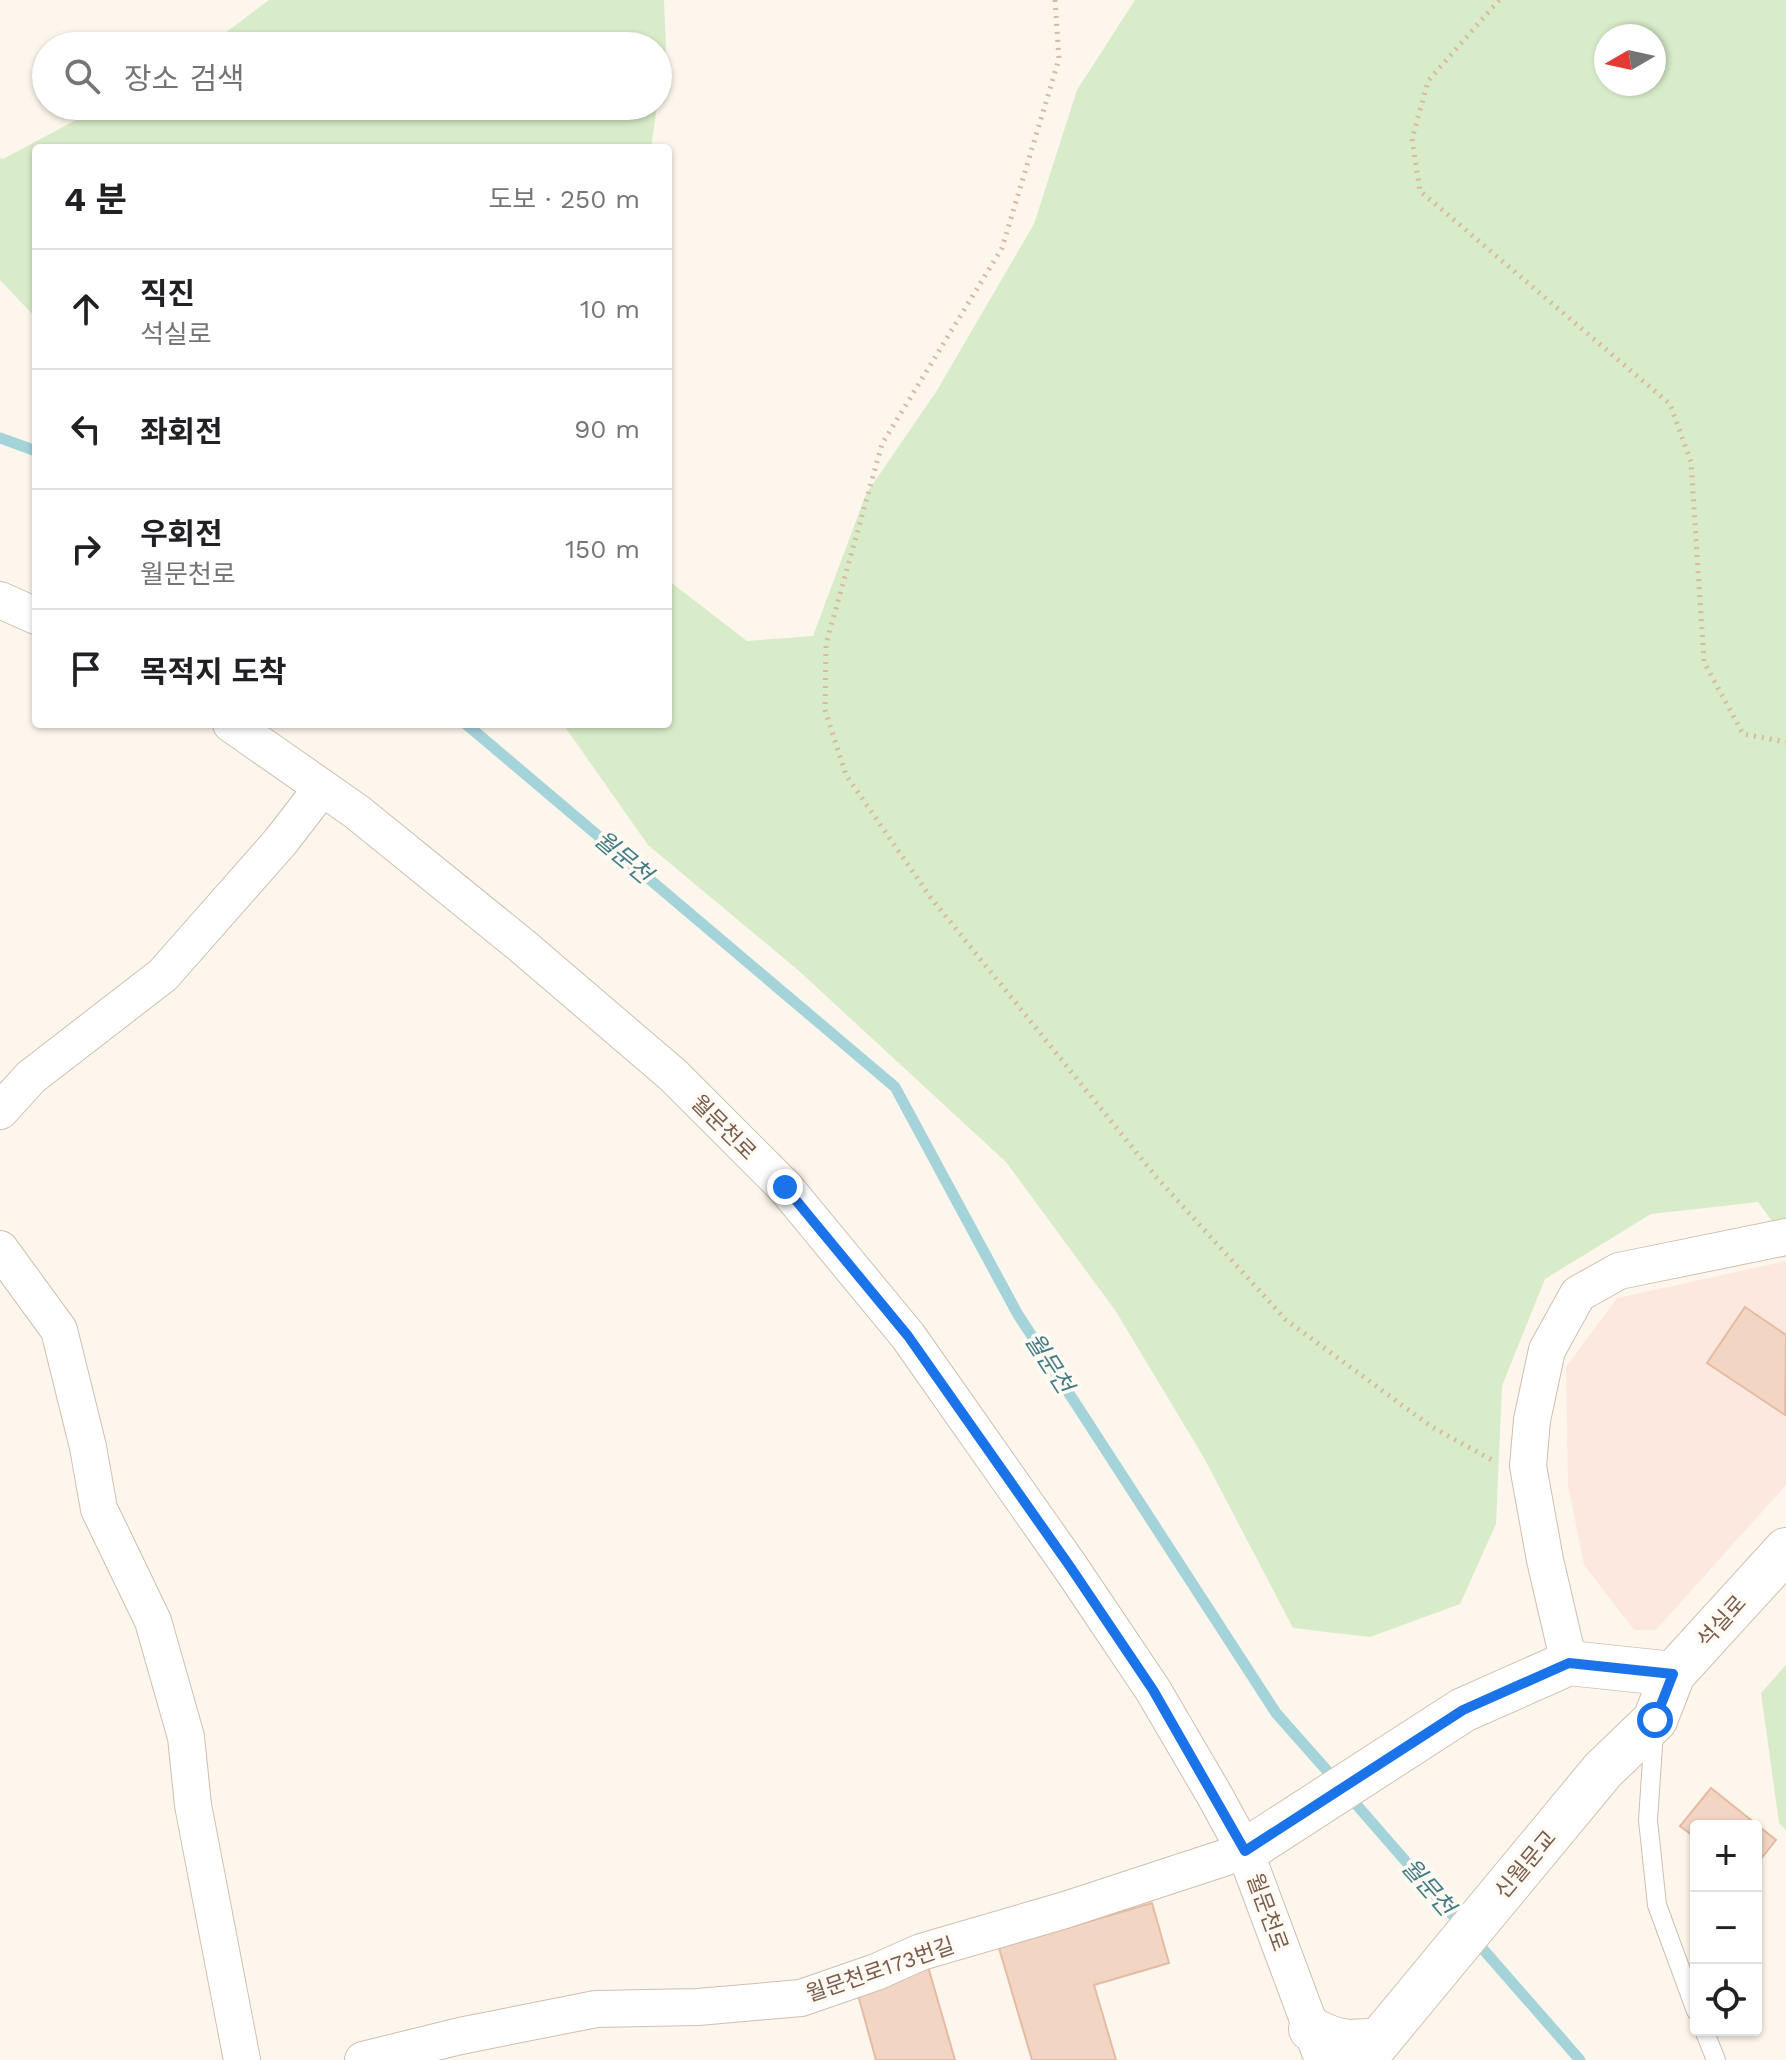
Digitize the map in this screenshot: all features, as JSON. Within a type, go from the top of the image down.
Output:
[{"type":"street","points":[[0,600],[32,614]]},
{"type":"street","name":"월문천로","points":[[237,728],[357,812],[521,945],[673,1075],[785,1187],[908,1336],[1260,1842],[1317,2044]]},
{"type":"street","points":[[0,1111],[31,1077],[163,975],[281,841],[322,788]]},
{"type":"street","points":[[1569,1663],[1545,1560],[1528,1466],[1532,1420],[1547,1350],[1578,1294],[1619,1271],[1786,1237]]},
{"type":"street","points":[[0,1249],[59,1330],[88,1447],[99,1509],[153,1621],[186,1737],[193,1805],[242,2060]]},
{"type":"street","name":"석실로","points":[[1603,1770],[1655,1720],[1673,1674],[1786,1550]]},
{"type":"street","points":[[1260,1842],[1463,1710],[1569,1663],[1673,1674]]},
{"type":"street","name":"신월문교","points":[[1376,2044],[1603,1770]]},
{"type":"street","name":"월문천로173번길","points":[[363,2060],[460,2036],[596,2009],[698,2007],[801,1998],[876,1972],[921,1952],[1065,1910],[1260,1842]]},
{"type":"street","points":[[1317,2044],[1333,2041],[1376,2044]]},
{"type":"lane","points":[[1655,1720],[1648,1820],[1657,1905],[1690,1995]]},
{"type":"lane","points":[[1706,2036],[1716,2060]]},
{"type":"path","points":[[1055,0],[1059,59],[1002,248],[882,444],[826,644],[825,710],[846,775],[931,898],[1157,1178],[1286,1320],[1432,1427],[1530,1482]]},
{"type":"path","points":[[1499,0],[1428,81],[1412,139],[1420,191],[1670,404],[1691,462],[1704,662],[1743,734],[1786,742]]},
{"type":"shaded area","points":[[1786,1261],[1786,1485],[1656,1630],[1634,1630],[1584,1565],[1568,1485],[1566,1367],[1617,1298]]},
{"type":"green space","points":[[269,0],[664,0],[665,32],[227,32]]},
{"type":"green space","points":[[1135,0],[1786,0],[1786,1240],[1758,1202],[1651,1214],[1545,1279],[1502,1386],[1496,1524],[1460,1604],[1370,1637],[1293,1628],[1203,1456],[1115,1310],[1006,1162],[798,970],[648,845],[566,728],[672,728],[672,584],[747,641],[813,636],[866,494],[936,392],[1034,224],[1077,90]]},
{"type":"green space","points":[[76,120],[655,120],[652,144],[32,144],[32,314],[0,280],[0,158]]},
{"type":"green space","points":[[1786,1665],[1786,1830],[1779,1823],[1761,1693]]},
{"type":"building","points":[[1745,1307],[1786,1335],[1785,1415],[1707,1363]]},
{"type":"building","points":[[1711,1788],[1751,1820],[1690,1820],[1690,1834],[1680,1826]]},
{"type":"building","points":[[1762,1829],[1776,1840],[1762,1858]]},
{"type":"building","points":[[1152,1903],[1169,1963],[1094,1985],[1116,2060],[1032,2060],[999,1948]]},
{"type":"building","points":[[927,1963],[955,2060],[876,2060],[855,1984]]},
{"type":"waterway","name":"월문천","points":[[0,438],[32,450]]},
{"type":"waterway","name":"월문천","points":[[471,728],[895,1087],[1017,1313],[1276,1713],[1337,1782]]},
{"type":"waterway","name":"월문천","points":[[1348,1795],[1463,1927]]},
{"type":"waterway","name":"월문천","points":[[1475,1940],[1580,2060]]},
{"type":"route","points":[[785,1187],[908,1336],[1071,1568],[1153,1690],[1245,1851],[1463,1710],[1569,1663],[1673,1674],[1655,1720]]}]
